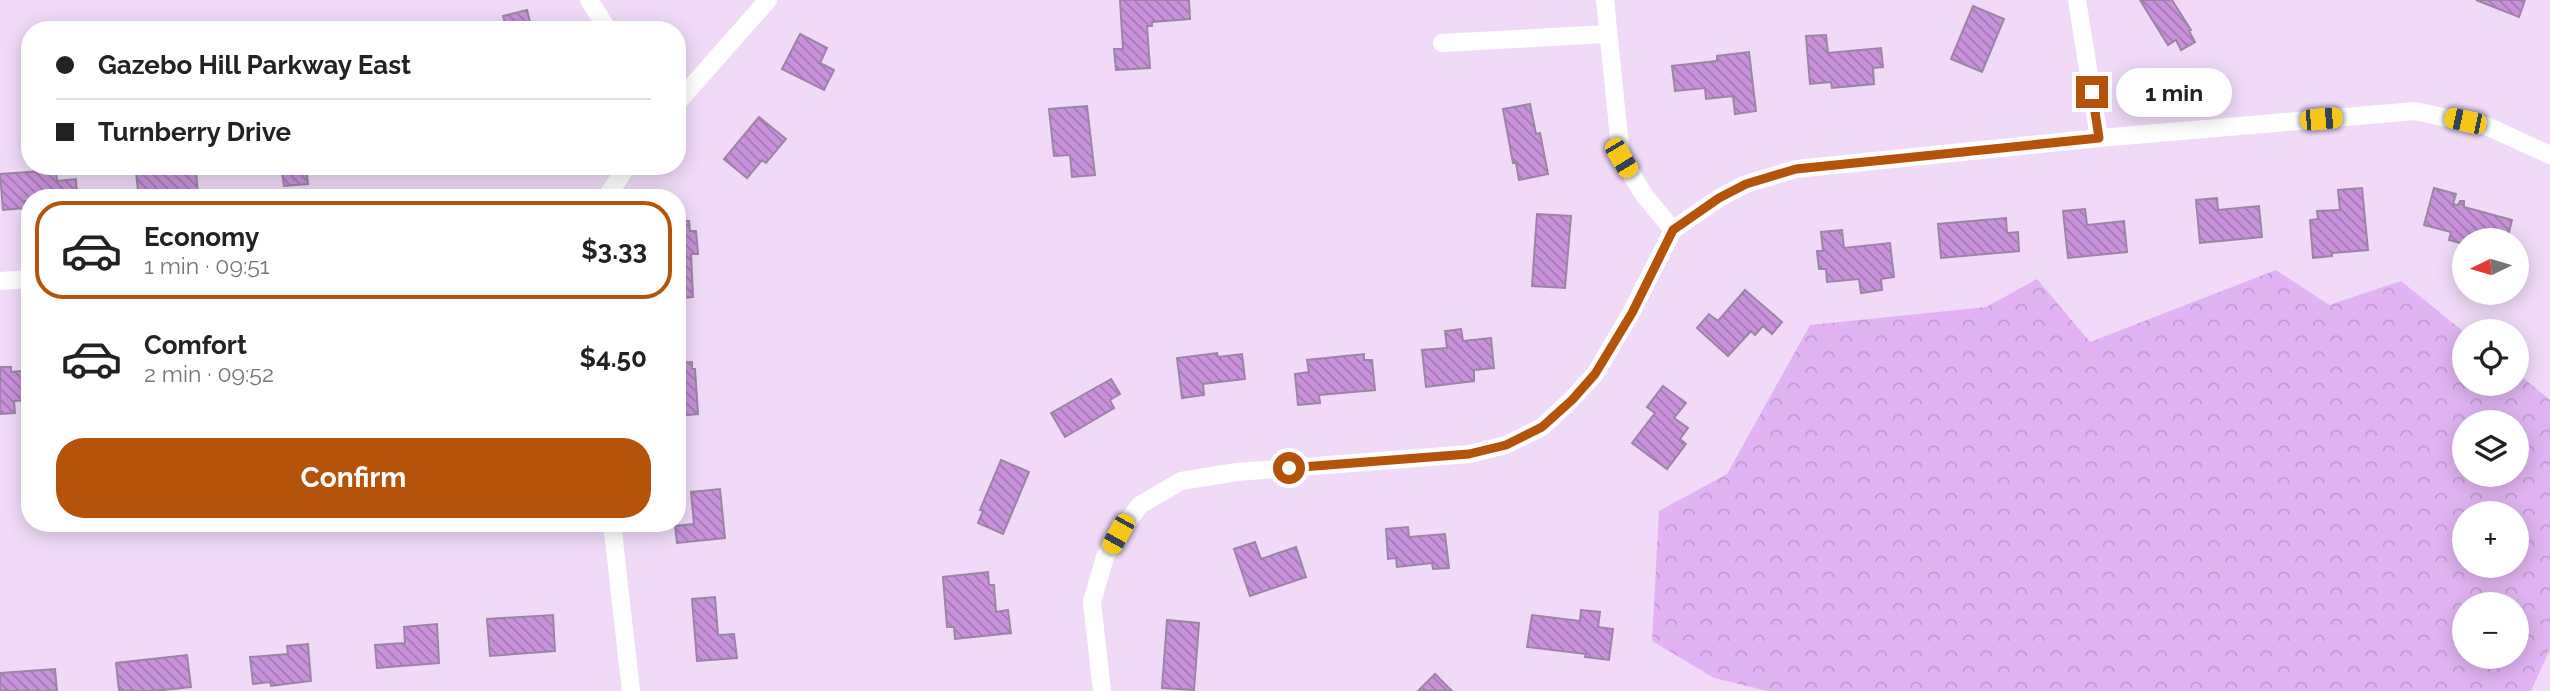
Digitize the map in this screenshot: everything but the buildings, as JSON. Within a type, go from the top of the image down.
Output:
[{"type":"street","points":[[589,0],[602,21]]},
{"type":"street","points":[[686,93],[768,0]]},
{"type":"street","points":[[1605,0],[1621,158],[1644,195],[1673,230]]},
{"type":"street","points":[[2077,0],[2099,138]]},
{"type":"street","points":[[1442,43],[1607,34]]},
{"type":"street","points":[[1102,691],[1092,602],[1105,557],[1140,505],[1181,481],[1237,472],[1469,454],[1506,445],[1542,427],[1572,400],[1595,374],[1632,313],[1673,230],[1719,198],[1746,184],[1796,169],[2099,138],[2415,111],[2489,127],[2550,155]]},
{"type":"street","points":[[0,281],[21,280]]},
{"type":"street","points":[[613,532],[631,691]]},
{"type":"green space","points":[[2276,270],[2329,305],[2401,281],[2452,322],[2452,396],[2529,396],[2529,383],[2550,400],[2550,649],[2531,691],[1768,691],[1714,678],[1652,641],[1659,511],[1727,474],[1810,325],[1986,307],[2037,279],[2090,342]]},
{"type":"route","points":[[1289,468],[1469,454],[1506,445],[1542,427],[1572,400],[1595,374],[1632,313],[1673,230],[1719,198],[1746,184],[1796,169],[2099,138],[2092,92]]}]
